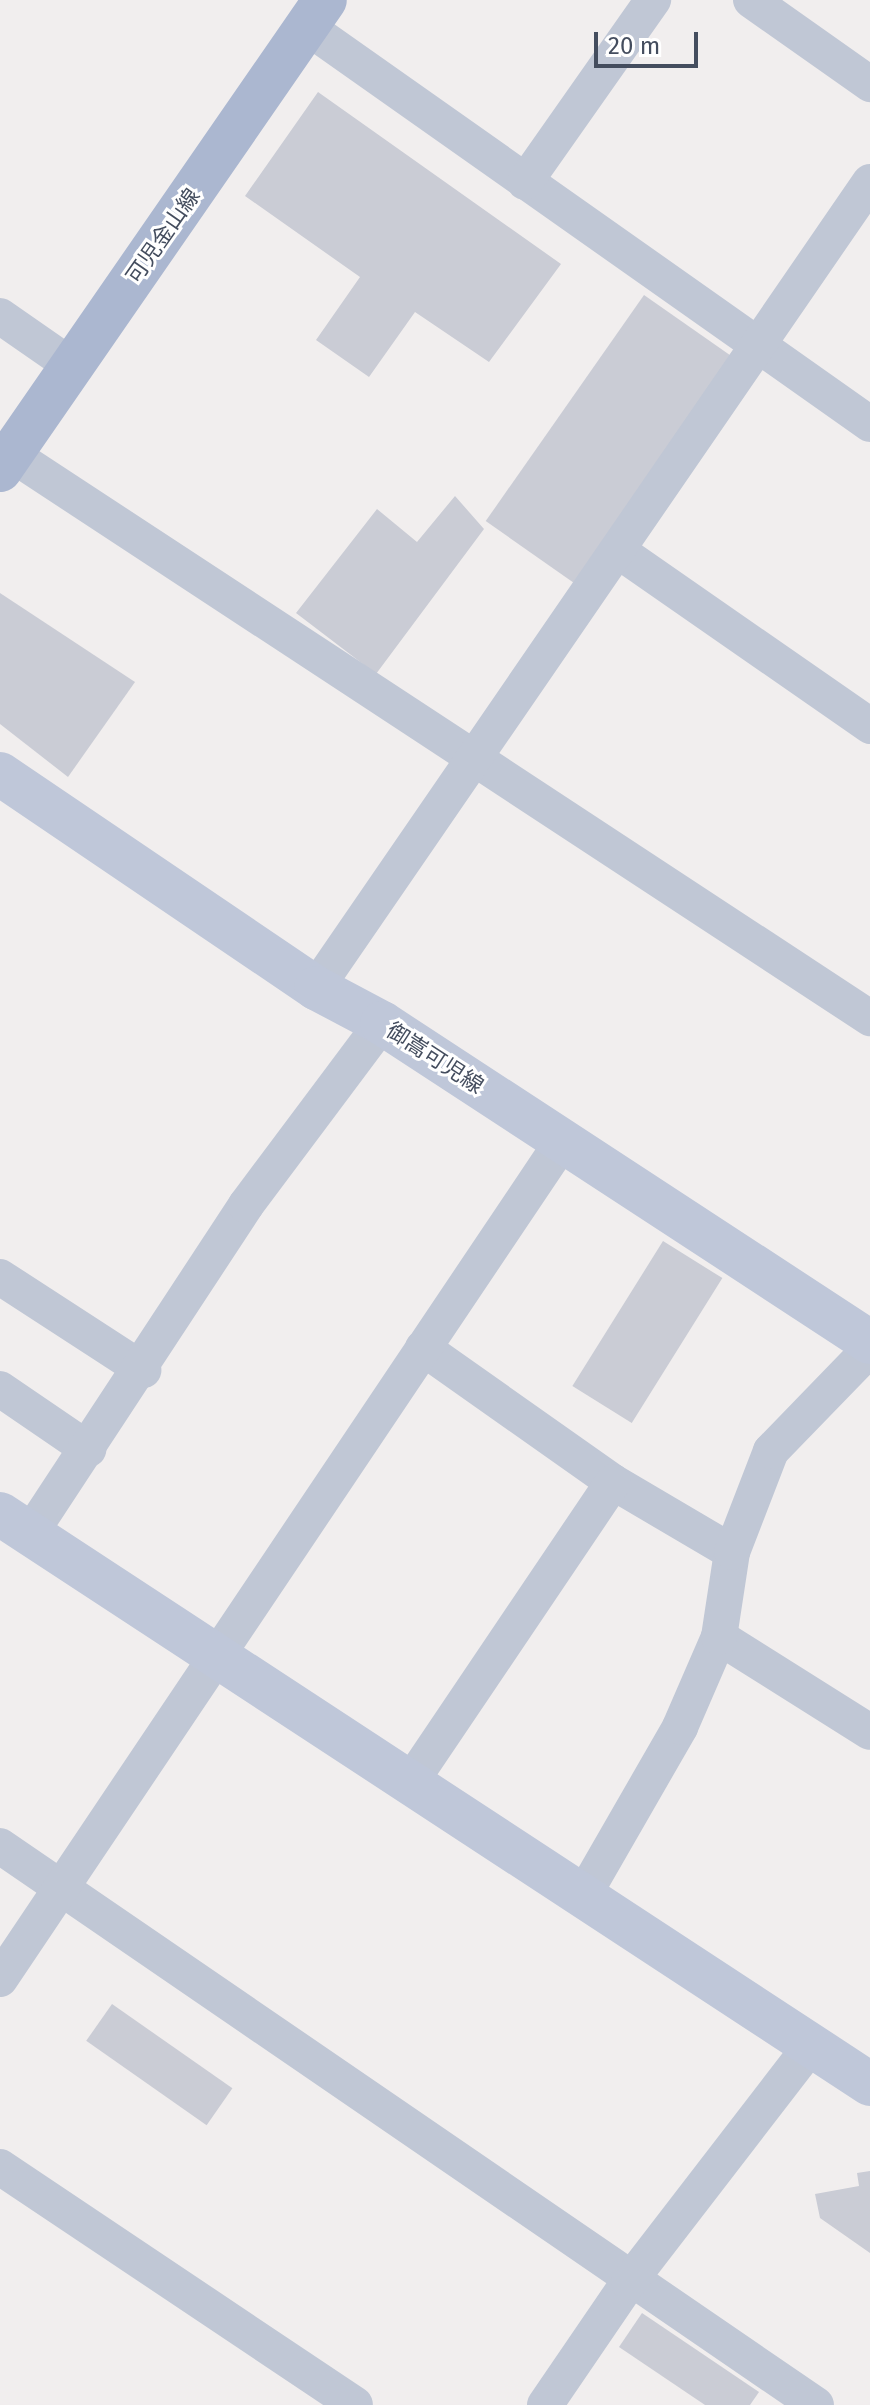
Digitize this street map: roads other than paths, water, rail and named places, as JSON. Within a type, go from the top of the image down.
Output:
[{"type":"main road","name":"可児金山線","points":[[6,462],[316,13]]},
{"type":"main road","name":"御嵩可児線","points":[[0,774],[316,988],[382,1023],[870,1342]]},
{"type":"main road","points":[[15,1524],[870,2084]]},
{"type":"street","points":[[525,182],[653,0]]},
{"type":"street","points":[[751,0],[870,84]]},
{"type":"street","points":[[316,13],[525,182],[870,424]]},
{"type":"street","points":[[316,988],[472,758],[620,552],[870,182]]},
{"type":"street","points":[[0,316],[72,366]]},
{"type":"street","points":[[6,462],[472,758],[870,1018]]},
{"type":"street","points":[[620,552],[870,726]]},
{"type":"street","points":[[15,1524],[88,1449],[143,1370],[246,1205],[382,1023]]},
{"type":"street","points":[[0,1979],[562,1142]]},
{"type":"street","points":[[0,1277],[143,1370]]},
{"type":"street","points":[[423,1348],[613,1482],[732,1552]]},
{"type":"street","points":[[583,1896],[680,1727],[719,1637],[732,1552],[771,1451],[870,1349]]},
{"type":"street","points":[[0,1389],[88,1449]]},
{"type":"street","points":[[410,1783],[613,1482]]},
{"type":"street","points":[[719,1637],[870,1732]]},
{"type":"street","points":[[0,1846],[629,2282],[816,2405]]},
{"type":"street","points":[[545,2405],[629,2282],[810,2047]]},
{"type":"street","points":[[0,2167],[355,2405]]}]
